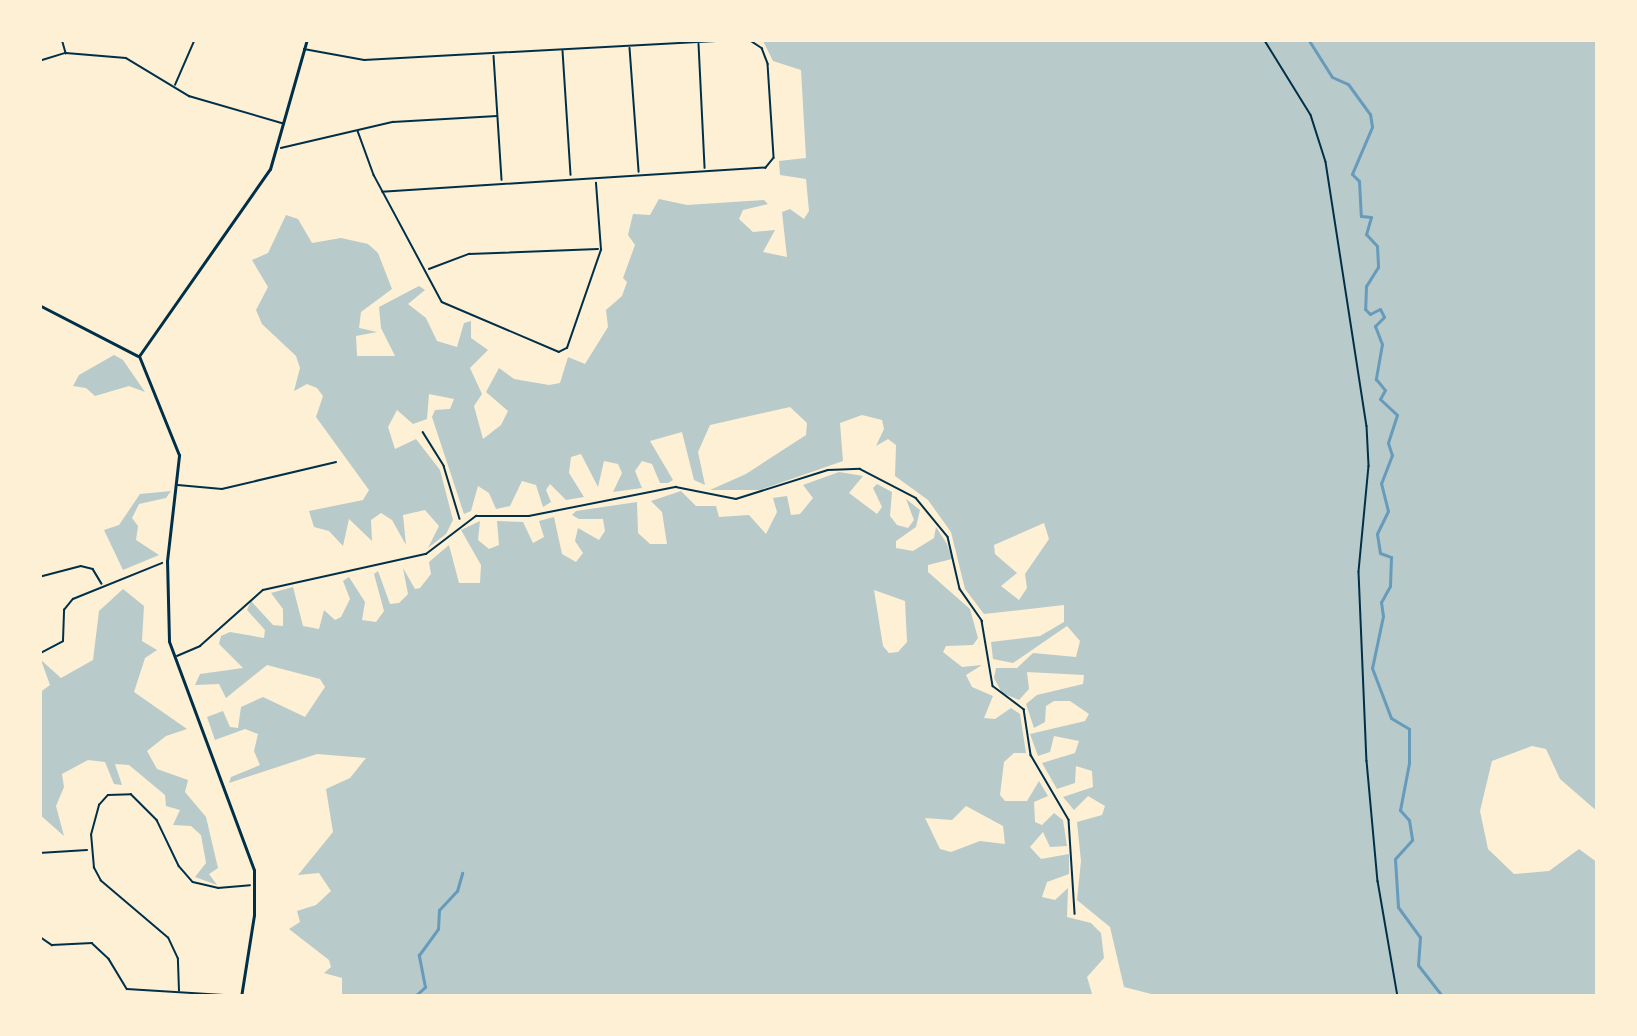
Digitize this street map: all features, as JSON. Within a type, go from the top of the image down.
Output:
[{"type":"main road","points":[[139,356],[260,187],[277,148],[307,39]]},
{"type":"main road","points":[[39,305],[139,356],[176,440],[178,485],[167,561],[167,629],[173,657],[244,836],[255,884],[241,996]]},
{"type":"street","points":[[62,39],[66,53]]},
{"type":"street","points":[[174,85],[195,39]]},
{"type":"street","points":[[304,49],[364,60],[699,40],[757,42],[768,64],[774,158],[766,168],[382,192]]},
{"type":"street","points":[[699,40],[706,171]]},
{"type":"street","points":[[630,44],[639,176]]},
{"type":"street","points":[[563,47],[571,180]]},
{"type":"street","points":[[494,52],[502,184]]},
{"type":"street","points":[[39,61],[66,53],[126,58],[206,102],[283,124]]},
{"type":"street","points":[[277,148],[409,120],[497,116]]},
{"type":"street","points":[[358,130],[382,192],[448,308],[488,318],[564,352],[602,250],[596,179]]},
{"type":"street","points":[[425,271],[469,254],[602,250]]},
{"type":"street","points":[[423,432],[444,466],[460,523]]},
{"type":"street","points":[[178,485],[222,489],[336,462]]},
{"type":"street","points":[[173,657],[200,646],[263,590],[426,554],[460,523],[482,515],[529,516],[676,487],[718,498],[749,497],[841,468],[866,471],[916,498],[948,537],[960,590],[981,616],[993,686],[1024,709],[1031,754],[1069,820],[1075,914]]},
{"type":"street","points":[[39,654],[63,641],[67,604],[167,561]]},
{"type":"street","points":[[39,577],[81,566],[93,569],[104,586]]},
{"type":"street","points":[[179,991],[175,948],[148,916],[101,881],[91,850],[99,805],[119,791],[148,808],[193,882],[218,888],[255,884]]},
{"type":"street","points":[[39,854],[91,850]]},
{"type":"street","points":[[39,936],[52,945],[92,943],[109,958],[127,989],[241,996]]},
{"type":"path","points":[[1264,39],[1311,116],[1326,162],[1364,406],[1369,466],[1359,590],[1369,777],[1398,997]]},
{"type":"shaded area","points":[[762,39],[1598,39],[1598,812],[1560,779],[1546,749],[1532,746],[1492,761],[1480,811],[1488,849],[1514,874],[1549,871],[1579,849],[1598,863],[1598,997],[1163,997],[1124,987],[1110,927],[1077,900],[1081,861],[1077,822],[1102,815],[1105,806],[1088,796],[1074,810],[1063,797],[1093,787],[1092,771],[1076,766],[1075,783],[1057,789],[1042,763],[1075,753],[1079,741],[1054,736],[1050,752],[1038,756],[1030,734],[1085,721],[1089,714],[1070,701],[1054,701],[1046,706],[1045,722],[1034,728],[1026,704],[1037,695],[1083,684],[1084,675],[1027,672],[1029,689],[1019,700],[1002,693],[994,678],[996,668],[1017,668],[1033,653],[1076,657],[1080,641],[1067,626],[1013,663],[993,659],[991,642],[1040,636],[1064,622],[1064,605],[984,614],[965,589],[951,532],[928,500],[895,476],[896,445],[888,439],[876,446],[884,429],[882,420],[862,415],[840,423],[843,461],[760,490],[710,490],[746,474],[806,435],[807,423],[790,407],[710,425],[698,452],[705,485],[694,480],[682,432],[650,441],[673,480],[668,483],[660,483],[652,464],[642,461],[635,471],[642,488],[613,492],[622,473],[618,464],[604,461],[598,487],[581,454],[571,457],[569,473],[584,497],[566,500],[550,484],[546,490],[551,502],[543,507],[536,485],[522,481],[510,506],[496,509],[489,493],[478,486],[471,511],[464,514],[432,417],[435,410],[450,409],[454,399],[429,394],[427,419],[413,424],[397,410],[388,427],[395,449],[416,439],[440,470],[453,520],[446,534],[428,548],[439,526],[425,510],[403,515],[406,545],[392,520],[381,513],[371,520],[372,541],[349,519],[343,546],[329,531],[314,527],[309,511],[363,500],[369,490],[316,417],[323,396],[307,384],[294,391],[300,368],[296,356],[262,324],[256,310],[268,287],[252,260],[268,253],[286,215],[298,219],[312,243],[341,238],[368,244],[378,253],[392,289],[361,312],[359,328],[377,332],[356,336],[357,356],[395,356],[381,328],[379,307],[419,286],[425,290],[408,304],[426,318],[437,341],[457,347],[464,323],[471,321],[471,338],[488,350],[470,368],[482,394],[474,406],[483,439],[501,425],[508,411],[486,392],[499,368],[514,379],[549,385],[560,383],[568,357],[585,364],[608,327],[606,310],[622,296],[627,282],[623,278],[635,245],[628,235],[633,214],[650,215],[659,199],[687,205],[764,200],[768,204],[743,210],[739,219],[753,232],[775,230],[763,252],[787,257],[782,212],[790,209],[804,219],[809,211],[806,179],[780,175],[779,161],[806,158],[801,70],[773,61]],"holes":[[[1044,523],[1049,539],[1025,574],[1027,588],[1019,600],[1001,586],[1017,573],[995,554],[994,545]]]},
{"type":"shaded area","points":[[114,355],[123,360],[145,392],[129,386],[95,396],[73,386],[79,375]]},
{"type":"shaded area","points":[[839,472],[863,476],[849,493],[877,514],[882,507],[873,488],[877,484],[892,492],[890,516],[897,525],[908,528],[914,520],[906,499],[920,510],[916,527],[896,541],[896,548],[913,551],[934,538],[936,527],[947,544],[952,559],[928,565],[928,572],[970,609],[978,638],[973,645],[946,646],[943,652],[962,667],[982,665],[966,675],[972,687],[993,696],[984,718],[995,719],[1011,708],[1020,714],[1026,753],[1014,753],[1004,762],[1000,795],[1005,801],[1027,801],[1039,781],[1048,796],[1034,802],[1035,822],[1042,825],[1054,813],[1063,820],[1067,846],[1050,847],[1043,832],[1030,847],[1041,859],[1069,854],[1069,874],[1047,882],[1042,897],[1055,900],[1068,888],[1067,917],[1091,923],[1101,933],[1104,958],[1087,977],[1093,997],[342,997],[342,978],[324,973],[331,967],[329,960],[289,929],[300,922],[297,911],[316,905],[331,891],[319,873],[298,875],[333,832],[326,789],[350,778],[366,758],[317,754],[229,783],[231,777],[260,765],[254,751],[258,734],[245,729],[215,740],[207,717],[223,711],[230,727],[238,728],[241,707],[263,697],[305,717],[325,687],[320,679],[267,665],[226,698],[219,684],[195,685],[200,674],[243,668],[219,644],[221,636],[230,632],[264,638],[265,630],[247,610],[251,601],[273,625],[283,626],[283,609],[271,593],[293,587],[303,626],[319,629],[324,610],[335,620],[341,617],[350,599],[343,581],[349,577],[365,602],[362,620],[376,622],[384,611],[374,574],[378,571],[390,604],[399,603],[408,594],[403,568],[415,589],[420,588],[431,574],[429,562],[449,545],[459,583],[480,583],[481,565],[461,530],[480,521],[478,540],[489,549],[499,545],[497,521],[523,522],[533,543],[544,537],[539,521],[554,517],[562,554],[576,562],[583,553],[575,541],[578,528],[599,540],[605,531],[603,519],[579,519],[572,515],[576,511],[637,502],[638,533],[650,544],[667,544],[662,512],[651,501],[681,491],[696,506],[716,506],[719,517],[749,515],[766,534],[777,512],[773,498],[787,496],[791,515],[800,514],[813,498],[803,485]],"holes":[[[874,590],[905,601],[907,642],[898,652],[889,653],[883,646]],[[966,806],[1003,826],[1005,844],[980,841],[951,852],[940,849],[925,818],[952,820]]]},
{"type":"shaded area","points":[[171,491],[166,498],[139,504],[132,518],[138,526],[136,540],[159,555],[123,570],[104,530],[119,525],[140,494]]},
{"type":"shaded area","points":[[123,589],[144,606],[142,641],[157,650],[145,658],[134,692],[187,729],[166,736],[147,751],[157,769],[188,780],[185,792],[206,817],[218,868],[209,874],[217,885],[195,877],[206,863],[201,835],[191,826],[173,825],[180,810],[166,806],[165,795],[129,765],[115,764],[122,785],[114,784],[105,762],[88,760],[62,774],[64,787],[56,806],[64,836],[39,814],[39,693],[50,685],[41,660],[61,678],[93,660],[99,611]]},
{"type":"waterway","points":[[1308,39],[1332,77],[1348,84],[1370,114],[1372,127],[1352,174],[1359,181],[1361,216],[1371,217],[1366,234],[1377,246],[1378,267],[1366,286],[1365,309],[1370,314],[1380,309],[1384,317],[1375,326],[1382,344],[1376,379],[1385,390],[1380,399],[1397,415],[1388,443],[1392,455],[1381,483],[1388,511],[1377,534],[1380,553],[1391,557],[1390,586],[1381,602],[1383,616],[1372,668],[1391,718],[1409,729],[1409,763],[1400,810],[1409,820],[1412,840],[1395,859],[1398,907],[1420,937],[1418,965],[1443,997]]},
{"type":"waterway","points":[[414,997],[425,987],[419,955],[438,929],[439,910],[457,891],[462,873]]}]
